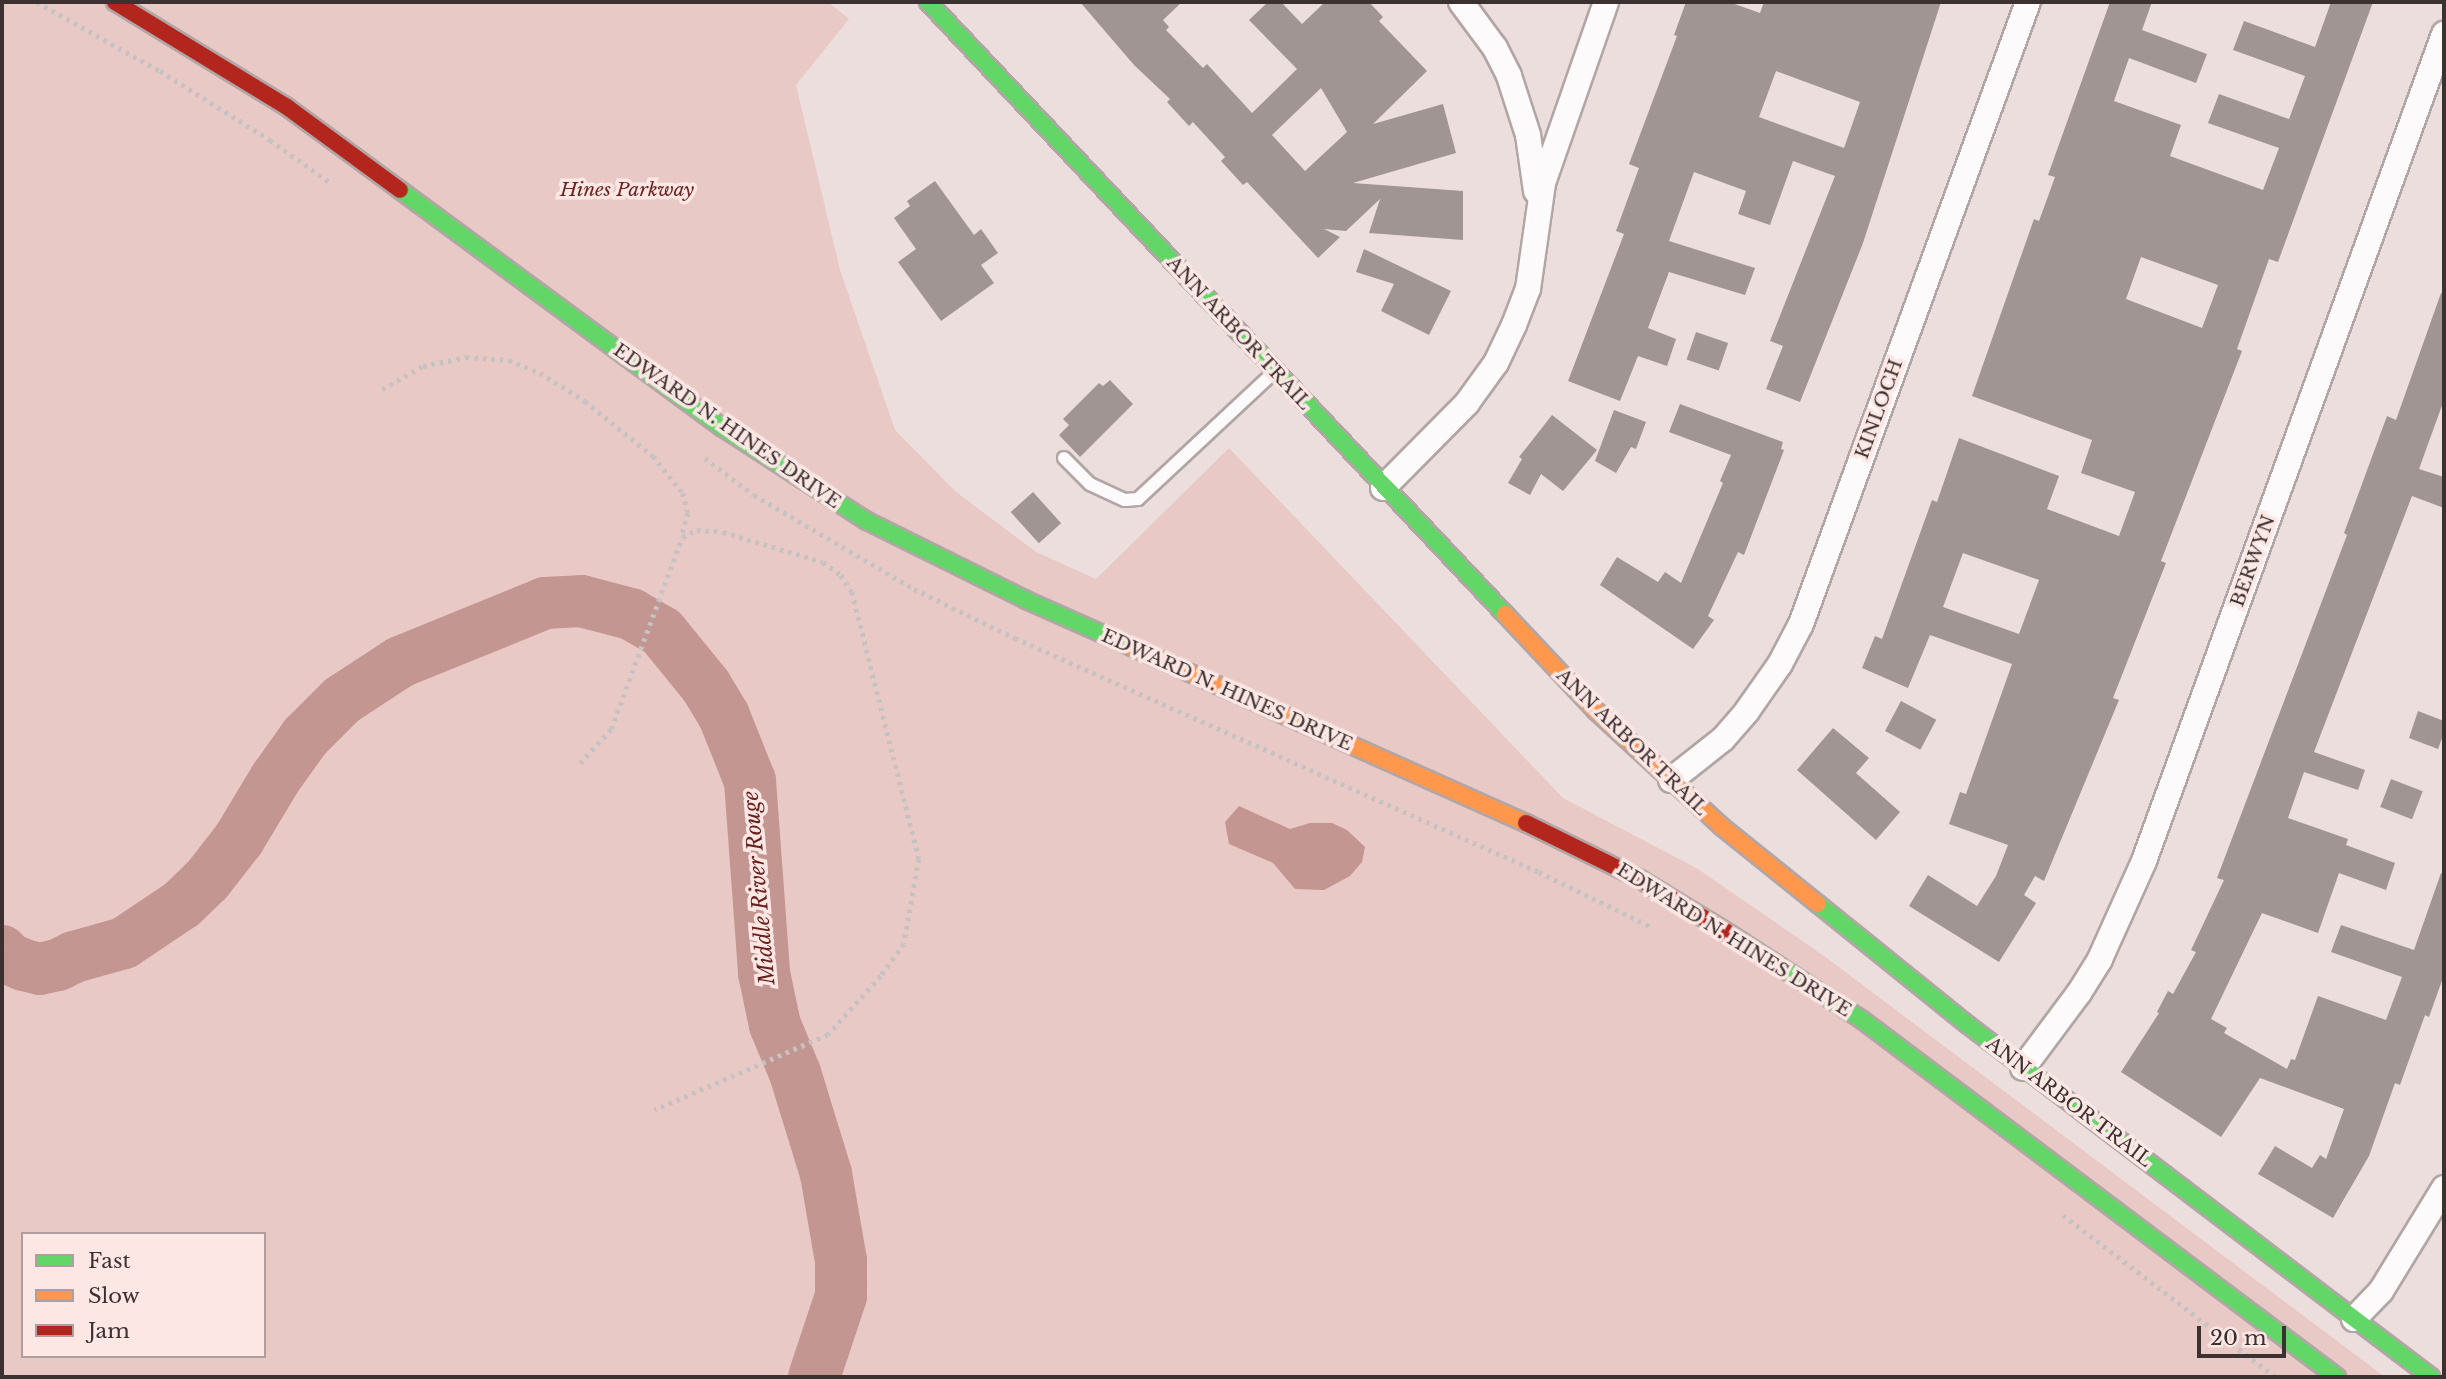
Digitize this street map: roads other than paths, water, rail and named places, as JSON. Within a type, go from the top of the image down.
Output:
[{"type":"street","name":"EDWARD N. HINES DRIVE","points":[[115,2],[287,107],[723,428],[867,521],[1026,600],[1567,841],[1640,879],[1760,953],[1861,1019],[2337,1377]]},
{"type":"street","name":"ANN ARBOR TRAIL","points":[[928,2],[1383,488],[1596,711],[1731,835],[2023,1068],[2431,1377]]},
{"type":"street","points":[[1461,2],[1494,48],[1520,105],[1534,166],[1538,220]]},
{"type":"street","points":[[1383,488],[1466,404],[1496,363],[1528,289],[1543,183],[1553,146],[1606,2]]},
{"type":"street","name":"KINLOCH","points":[[1671,780],[1723,739],[1747,711],[1780,664],[1801,624],[2028,2]]},
{"type":"street","name":"BERWYN","points":[[2023,1068],[2079,993],[2099,959],[2144,861],[2444,34]]},
{"type":"street","points":[[2354,1319],[2381,1291],[2444,1188]]},
{"type":"lane","points":[[1064,458],[1090,484],[1125,500],[1138,499],[1274,371]]},
{"type":"waterway","name":"Middle River Rouge","points":[[2,951],[8,958],[24,965],[40,969],[58,965],[74,957],[124,943],[182,904],[207,880],[239,839],[275,779],[305,737],[342,700],[400,662],[545,603],[581,601],[631,614],[662,632],[706,686],[724,716],[750,781],[764,973],[775,1025],[795,1073],[826,1174],[841,1261],[841,1296],[814,1377]]},
{"type":"park label","name":"Hines Parkway","points":[[627,190]]}]
